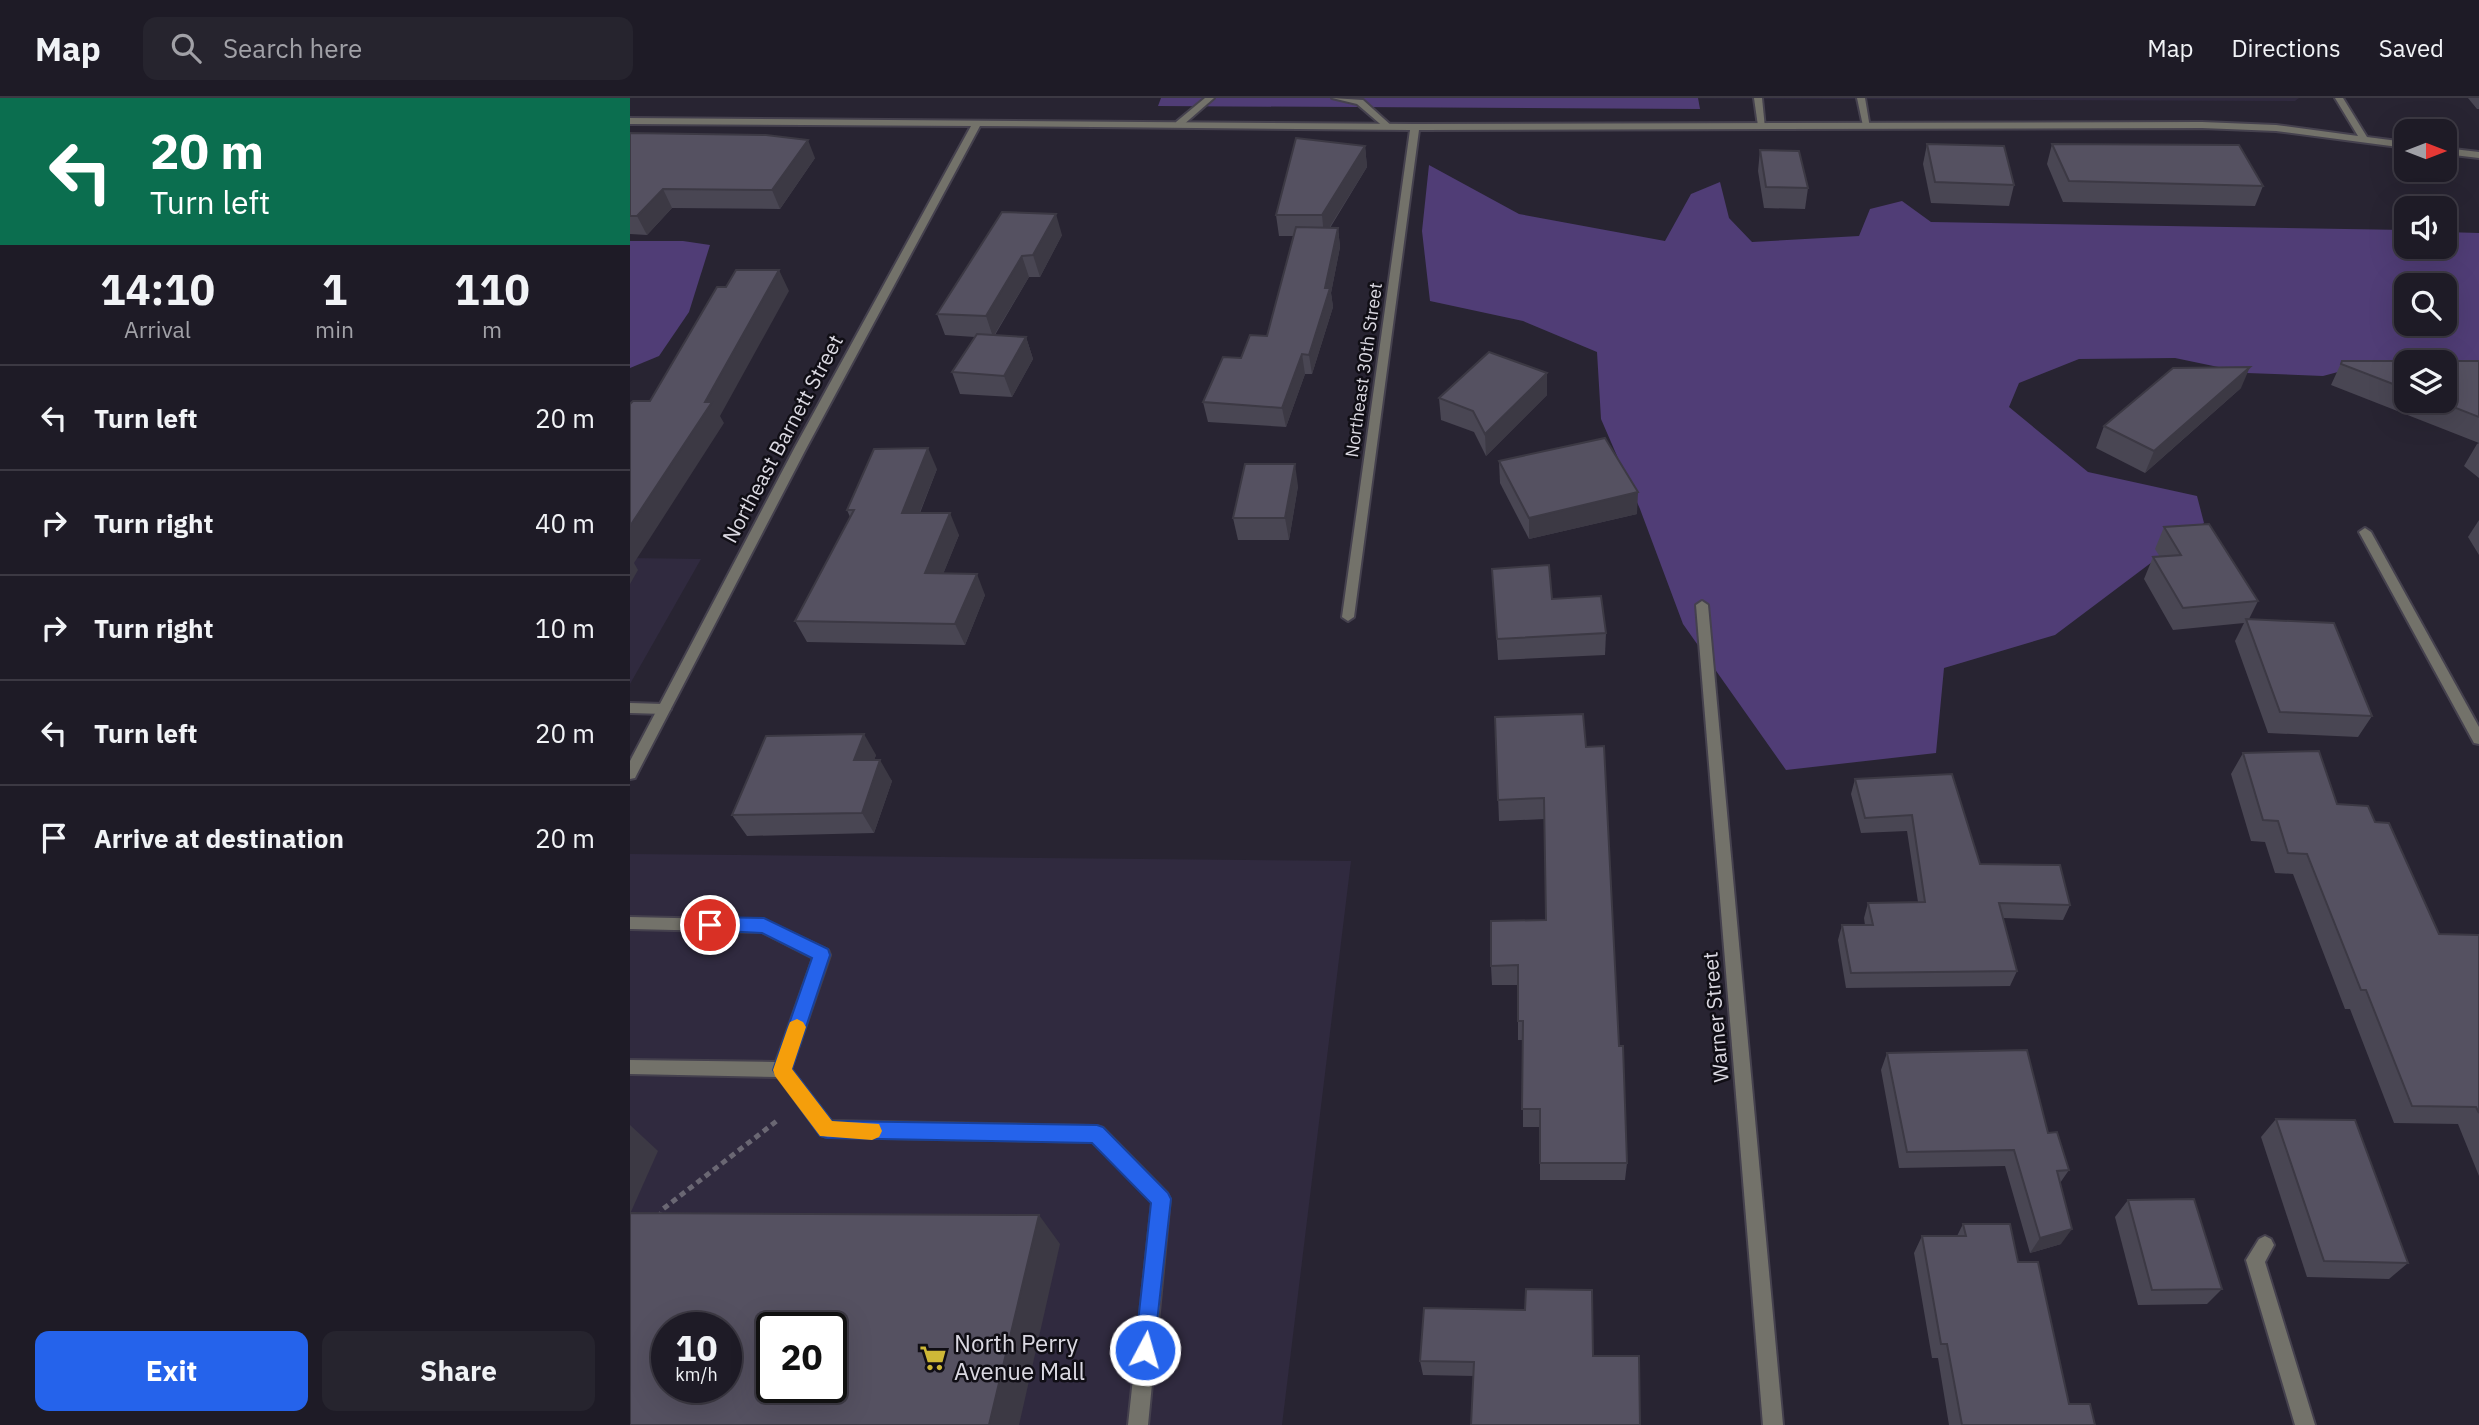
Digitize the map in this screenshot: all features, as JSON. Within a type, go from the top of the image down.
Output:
[{"type":"street","points":[[1336,98],[1360,102],[1389,127]]},
{"type":"street","points":[[1758,98],[1762,126]]},
{"type":"street","points":[[1861,98],[1867,126]]},
{"type":"street","points":[[2339,98],[2364,139]]},
{"type":"street","points":[[1179,124],[1208,99]]},
{"type":"street","points":[[630,121],[1389,127],[2202,125],[2276,128],[2394,143]]},
{"type":"street","name":"Northeast Barnett Street","points":[[630,774],[801,447],[976,125]]},
{"type":"street","name":"Northeast 30th Street","points":[[1348,617],[1415,127]]},
{"type":"street","points":[[2457,152],[2479,155]]},
{"type":"street","points":[[2365,532],[2479,739]]},
{"type":"street","name":"Warner Street","points":[[1702,604],[1773,1425]]},
{"type":"street","points":[[630,708],[664,709]]},
{"type":"street","points":[[630,923],[764,926],[822,955],[782,1070]]},
{"type":"street","points":[[630,1067],[782,1070]]},
{"type":"street","points":[[782,1070],[827,1129],[1097,1134],[1161,1199],[1138,1425]]},
{"type":"street","points":[[2265,1245],[2255,1260],[2305,1425]]},
{"type":"path","points":[[657,1221],[663,1209],[803,1100]]},
{"type":"shaded area","points":[[1161,98],[1698,98],[1700,109],[1158,106]]},
{"type":"shaded area","points":[[1585,98],[2299,98],[2295,101]]},
{"type":"shaded area","points":[[1429,165],[1519,214],[1665,241],[1691,194],[1720,182],[1729,218],[1752,242],[1859,236],[1870,209],[1902,201],[1931,222],[2394,230],[2394,259],[2457,259],[2457,232],[2479,233],[2479,362],[2457,362],[2457,350],[2394,350],[2394,361],[2379,361],[2323,376],[2247,373],[2175,358],[2079,359],[2019,383],[2009,407],[2088,472],[2197,496],[2204,523],[2055,635],[1944,668],[1936,753],[1786,770],[1683,624],[1640,509],[1601,419],[1597,352],[1523,321],[1430,301],[1422,231]]},
{"type":"shaded area","points":[[630,241],[683,241],[710,245],[689,312],[659,356],[630,368]]},
{"type":"shaded area","points":[[630,558],[701,559],[630,684]]},
{"type":"shaded area","points":[[630,854],[1351,861],[1282,1425],[630,1425]]},
{"type":"building","points":[[630,133],[766,135],[808,140],[772,190],[663,189],[637,216],[630,216]]},
{"type":"building","points":[[1296,138],[1365,146],[1322,215],[1276,215]]},
{"type":"building","points":[[1927,144],[2004,146],[2014,185],[1935,182]]},
{"type":"building","points":[[2052,144],[2239,145],[2263,186],[2069,181]]},
{"type":"building","points":[[1760,150],[1799,151],[1808,188],[1766,187]]},
{"type":"building","points":[[1002,212],[1056,214],[1033,255],[1022,256],[986,316],[937,314]]},
{"type":"building","points":[[1296,227],[1338,228],[1325,288],[1330,288],[1309,355],[1302,354],[1282,408],[1203,402],[1223,357],[1241,358],[1250,335],[1267,336]]},
{"type":"building","points":[[736,270],[779,270],[705,402],[712,402],[630,526],[630,404],[633,401],[650,401],[717,287],[726,287]]},
{"type":"building","points":[[977,334],[1026,337],[1004,376],[952,372]]},
{"type":"building","points":[[1489,352],[1547,373],[1485,434],[1473,411],[1439,398]]},
{"type":"building","points":[[2342,361],[2394,361],[2394,384],[2341,364]]},
{"type":"building","points":[[2457,361],[2479,361],[2479,417],[2457,408]]},
{"type":"building","points":[[2250,367],[2154,451],[2104,426],[2173,368]]},
{"type":"building","points":[[1605,438],[1638,492],[1529,518],[1499,461]]},
{"type":"building","points":[[928,448],[902,513],[950,513],[925,573],[977,574],[955,624],[795,621],[854,510],[847,510],[874,449]]},
{"type":"building","points":[[1245,464],[1295,464],[1285,518],[1233,518]]},
{"type":"building","points":[[2209,524],[2258,601],[2183,608],[2153,557],[2181,555],[2164,527]]},
{"type":"building","points":[[1549,565],[1552,599],[1601,596],[1606,633],[1497,639],[1492,569]]},
{"type":"building","points":[[2246,619],[2334,623],[2372,716],[2280,712]]},
{"type":"building","points":[[1583,714],[1586,747],[1604,746],[1619,1046],[1623,1046],[1627,1163],[1540,1163],[1540,1109],[1522,1109],[1523,1021],[1518,1021],[1518,965],[1491,966],[1491,921],[1546,920],[1544,798],[1498,800],[1495,717]]},
{"type":"building","points":[[864,734],[854,760],[880,760],[862,813],[732,815],[766,736]]},
{"type":"building","points":[[2319,751],[2337,804],[2368,806],[2375,822],[2389,823],[2439,934],[2479,935],[2479,1113],[2476,1107],[2412,1106],[2366,990],[2361,990],[2307,854],[2288,853],[2278,821],[2263,820],[2243,753]]},
{"type":"building","points":[[1952,774],[1980,864],[2060,865],[2070,905],[1999,903],[2017,971],[1851,973],[1842,925],[1873,925],[1868,903],[1925,902],[1912,815],[1865,818],[1855,779]]},
{"type":"building","points":[[2027,1050],[2048,1133],[2057,1132],[2069,1170],[2057,1171],[2072,1229],[2040,1238],[2014,1150],[1907,1152],[1887,1053]]},
{"type":"building","points":[[2276,1119],[2355,1120],[2408,1263],[2324,1261]]},
{"type":"building","points":[[2194,1199],[2222,1289],[2152,1290],[2128,1200]]},
{"type":"building","name":"North Perry Avenue Mall","points":[[630,1213],[1039,1215],[989,1425],[630,1425]]},
{"type":"building","points":[[1963,1224],[2010,1224],[2018,1262],[2038,1262],[2069,1404],[2090,1404],[2095,1425],[1962,1425],[1947,1344],[1941,1344],[1922,1236],[1966,1236]]},
{"type":"building","points":[[1526,1289],[1592,1290],[1593,1356],[1639,1356],[1640,1425],[1471,1425],[1474,1362],[1420,1361],[1424,1308],[1525,1310]]},
{"type":"slow traffic","points":[[797,1027],[782,1070],[827,1129],[872,1131]]},
{"type":"place","name":"North Perry Avenue Mall","points":[[933,1358]]},
{"type":"route","points":[[710,925],[764,926],[822,955],[782,1070],[827,1129],[1097,1134],[1161,1199],[1145,1350]]}]
